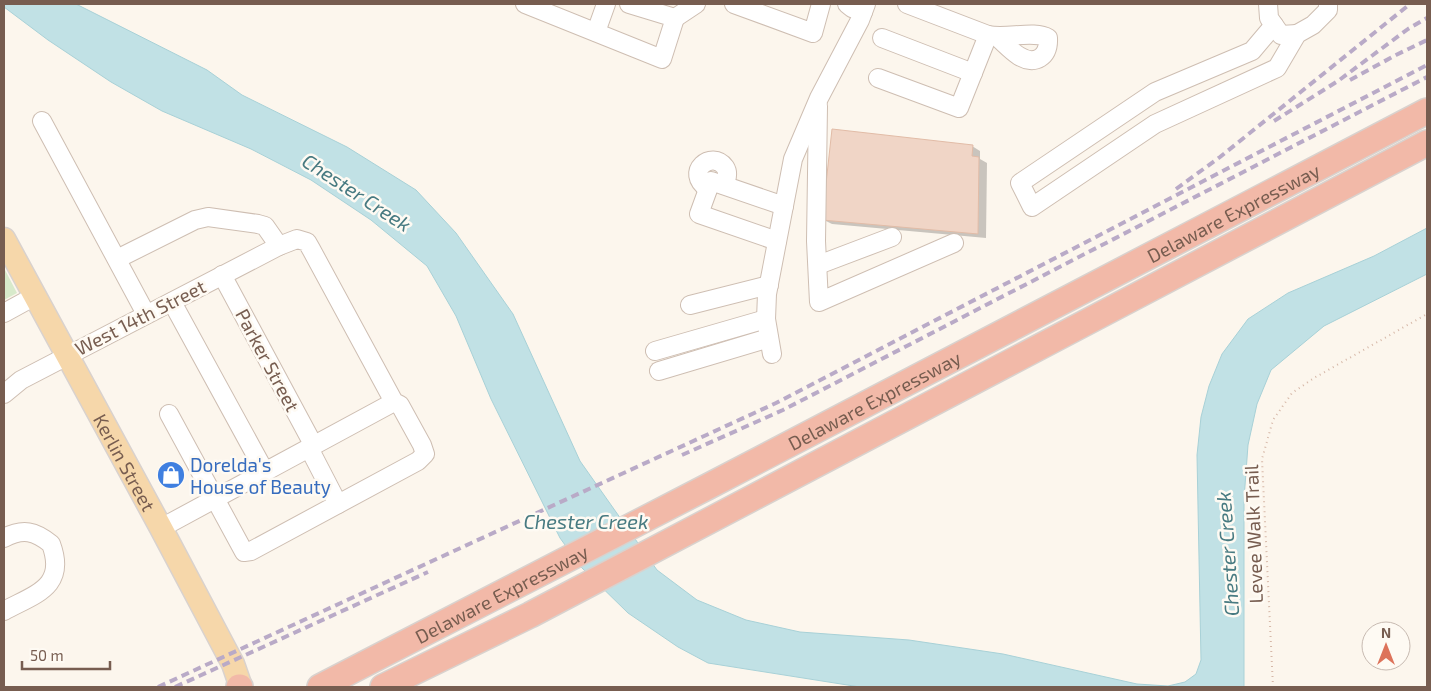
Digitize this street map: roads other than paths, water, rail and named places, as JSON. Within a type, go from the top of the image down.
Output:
[{"type":"highway","name":"Delaware Expressway","points":[[320,687],[508,591],[1427,111]]},
{"type":"highway","name":"Delaware Expressway","points":[[382,687],[530,615],[1427,143]]},
{"type":"highway","points":[[1326,196],[1427,153]]},
{"type":"main road","name":"Kerlin Street","points":[[4,239],[162,528],[233,664],[240,687]]},
{"type":"street","points":[[524,4],[662,59],[675,18],[696,4]]},
{"type":"street","points":[[596,32],[606,4]]},
{"type":"street","points":[[629,4],[675,18]]},
{"type":"street","points":[[734,4],[813,33],[822,4]]},
{"type":"street","points":[[659,371],[771,346],[766,318],[769,285],[793,159],[819,98],[863,12],[847,4]]},
{"type":"street","points":[[878,78],[959,108],[973,73],[992,36],[907,4]]},
{"type":"street","points":[[1268,4],[1269,18],[1281,35],[1298,34]]},
{"type":"street","points":[[1274,25],[1252,51],[1155,92],[1020,183],[1032,207],[1148,129],[1277,68],[1298,34],[1312,25],[1328,10],[1328,4]]},
{"type":"street","points":[[882,38],[973,73]]},
{"type":"street","points":[[819,98],[816,240],[819,302],[954,243]]},
{"type":"street","points":[[1134,106],[1148,129]]},
{"type":"street","points":[[42,121],[146,314]]},
{"type":"street","points":[[777,242],[699,214],[716,187],[784,206]]},
{"type":"street","points":[[118,259],[195,220],[208,216],[265,226],[279,246]]},
{"type":"street","points":[[818,265],[892,237]]},
{"type":"street","name":"West 14th Street","points":[[4,394],[21,380],[279,246],[297,239],[306,242],[394,402],[400,406],[425,450],[423,458],[247,553],[241,549],[216,499]]},
{"type":"street","name":"Parker Street","points":[[222,275],[312,447],[338,504]]},
{"type":"street","points":[[690,305],[769,285]]},
{"type":"street","points":[[4,313],[35,296]]},
{"type":"street","points":[[172,302],[265,472]]},
{"type":"street","points":[[655,351],[766,318]]},
{"type":"street","points":[[162,528],[394,402]]},
{"type":"street","points":[[169,414],[216,499]]},
{"type":"street","points":[[4,538],[12,534],[33,532],[51,544],[56,564],[53,579],[43,590],[4,611]]},
{"type":"water","name":"Chester Creek","points":[[4,4],[76,4],[207,70],[242,95],[347,147],[416,190],[456,233],[513,314],[580,461],[657,570],[697,600],[746,620],[800,632],[909,640],[1003,654],[1137,684],[1168,686],[1185,682],[1196,674],[1201,660],[1197,455],[1201,417],[1209,386],[1222,354],[1248,319],[1288,293],[1374,256],[1427,228],[1427,274],[1324,326],[1271,370],[1257,404],[1248,445],[1244,499],[1244,687],[860,687],[708,663],[678,647],[628,613],[581,567],[560,538],[491,399],[456,316],[427,266],[371,220],[311,180],[251,149],[162,111],[111,82],[48,40],[4,7]]},
{"type":"railway","points":[[1176,189],[1220,157],[1410,4]]},
{"type":"railway","points":[[1274,121],[1338,81],[1408,29],[1427,18]]},
{"type":"railway","points":[[1350,80],[1427,40]]},
{"type":"railway","points":[[158,687],[776,403],[1427,65]]},
{"type":"railway","points":[[682,455],[783,410],[1427,77]]},
{"type":"railway","points":[[175,687],[428,572]]},
{"type":"place","name":"Dorelda's House of Beauty","points":[[171,475]]}]
